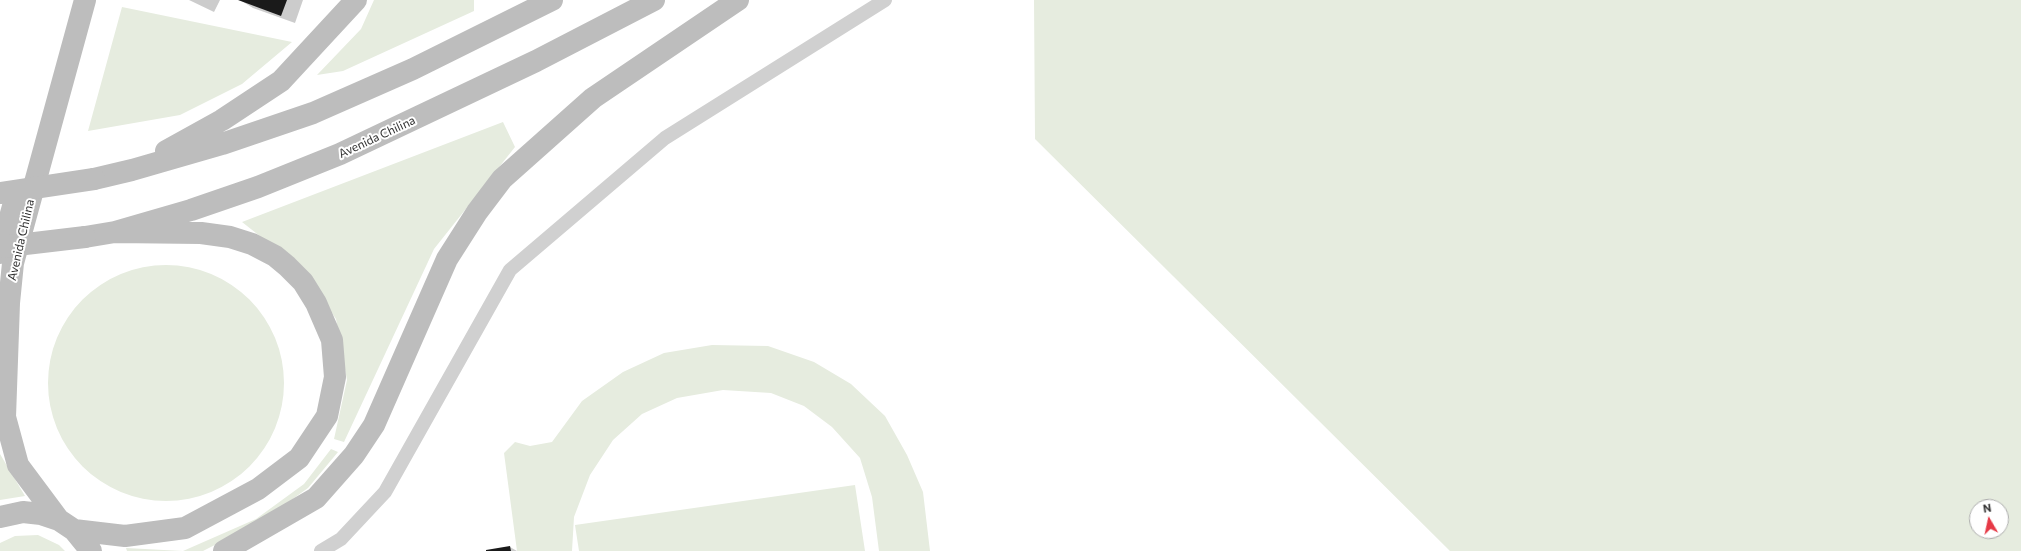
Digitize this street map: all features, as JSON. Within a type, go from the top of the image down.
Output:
[{"type":"main road","name":"Avenida Chilina","points":[[0,252],[72,0]]},
{"type":"main road","name":"Avenida Chilina","points":[[85,0],[13,263],[9,303],[5,418],[18,465],[66,525],[91,551]]},
{"type":"main road","points":[[132,170],[222,120],[281,81],[356,0]]},
{"type":"main road","points":[[0,193],[94,179],[132,170],[222,144],[313,113],[413,69],[552,0]]},
{"type":"main road","name":"Avenida Chilina","points":[[0,247],[115,232],[206,205],[258,187],[340,154],[522,68],[654,0]]},
{"type":"main road","points":[[224,551],[316,498],[354,455],[374,425],[447,259],[477,212],[502,179],[594,98],[738,0]]},
{"type":"main road","points":[[0,517],[23,512],[41,514],[66,525],[125,536],[185,528],[258,489],[299,458],[327,416],[335,377],[332,340],[316,303],[303,282],[287,266],[275,256],[252,244],[230,237],[201,233],[115,232]]},
{"type":"lane","points":[[321,551],[341,539],[385,492],[510,270],[664,138],[885,0]]},
{"type":"shaded area","points":[[374,0],[474,0],[474,11],[343,71],[317,75],[361,29]]},
{"type":"shaded area","points":[[1034,0],[2021,0],[2021,551],[1450,551],[1035,139]]},
{"type":"shaded area","points":[[122,7],[292,42],[242,84],[180,115],[88,131]]},
{"type":"shaded area","points":[[503,122],[515,147],[434,249],[344,442],[334,439],[347,380],[336,319],[303,270],[242,222]]},
{"type":"shaded area","points":[[154,265],[178,265],[200,270],[222,279],[241,291],[250,299],[264,317],[275,338],[282,360],[284,383],[282,406],[275,428],[264,449],[250,467],[241,475],[222,487],[200,496],[178,501],[154,501],[132,496],[110,487],[91,475],[74,458],[62,439],[53,417],[48,395],[48,371],[53,349],[62,327],[74,308],[91,291],[110,279],[132,270]]},
{"type":"shaded area","points":[[712,345],[768,346],[814,362],[851,384],[885,416],[907,455],[923,492],[930,551],[879,551],[872,497],[860,458],[832,427],[804,406],[771,393],[723,390],[677,398],[642,414],[613,440],[590,475],[574,517],[572,551],[517,551],[504,453],[515,442],[530,446],[552,442],[582,401],[623,372],[664,353]]},
{"type":"shaded area","points":[[331,449],[338,452],[308,488],[262,521],[203,551],[183,551],[256,519],[304,484]]},
{"type":"shaded area","points":[[0,454],[25,496],[0,500]]},
{"type":"shaded area","points":[[855,485],[865,551],[579,551],[575,525]]},
{"type":"shaded area","points":[[38,535],[59,545],[65,551],[0,551],[0,543],[15,536]]},
{"type":"shaded area","points":[[126,548],[183,551],[127,551]]},
{"type":"building","points":[[238,0],[287,0],[281,16]]},
{"type":"building","points":[[510,546],[511,551],[486,551],[486,550]]}]
